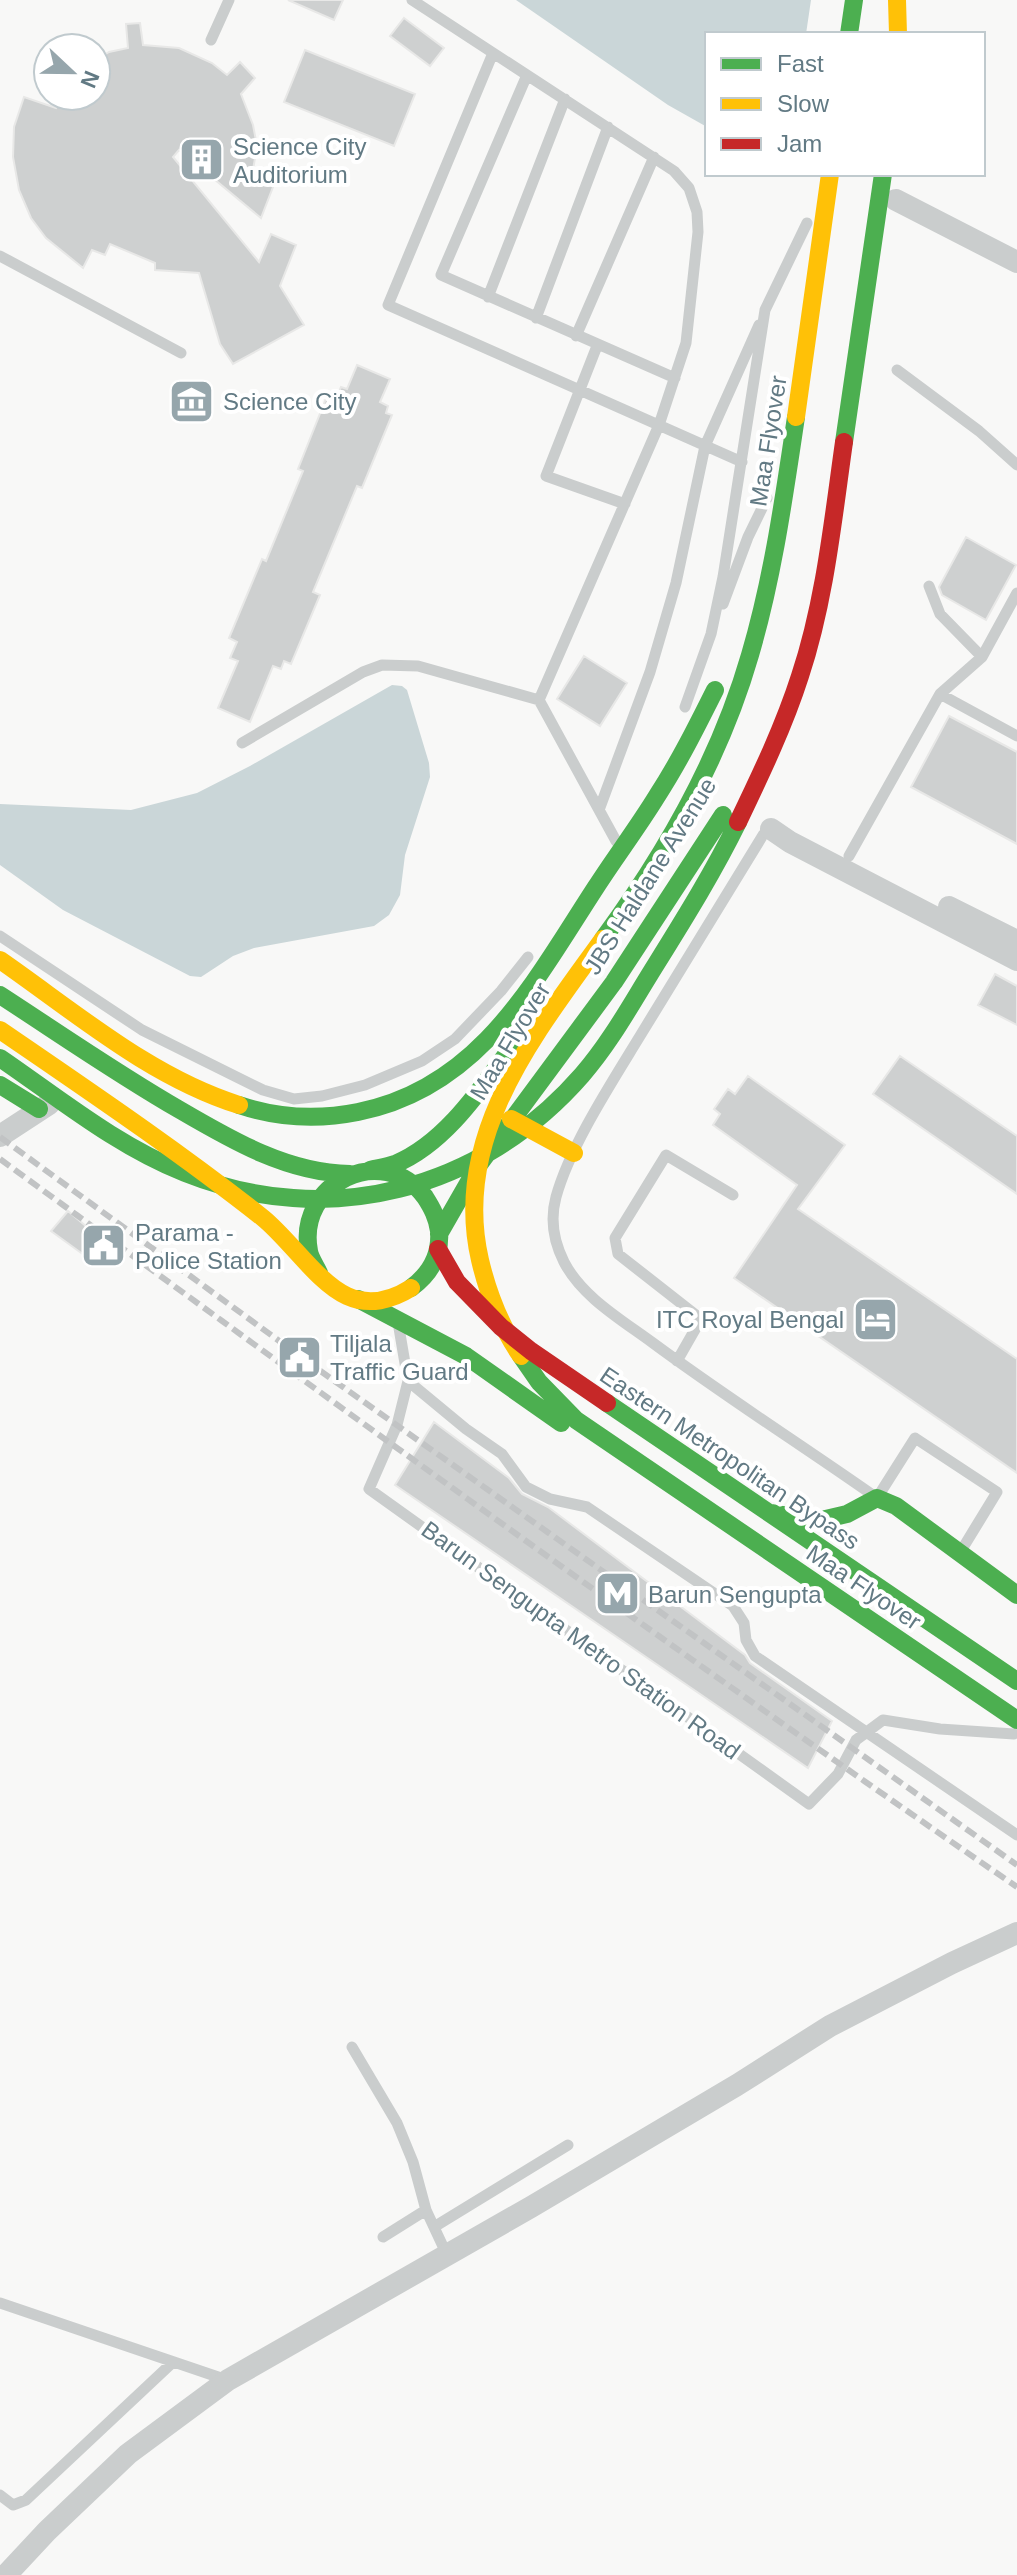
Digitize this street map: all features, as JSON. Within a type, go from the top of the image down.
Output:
[{"type":"main road","points":[[838,32],[842,0]]},
{"type":"main road","points":[[849,32],[854,0]]},
{"type":"main road","points":[[886,32],[891,0]]},
{"type":"main road","points":[[897,0],[898,32]]},
{"type":"main road","name":"JBS Haldane Avenue","points":[[370,1170],[393,1165],[413,1153],[434,1137],[471,1099],[558,982],[642,859],[678,797],[721,690],[754,576],[776,478],[821,176]]},
{"type":"main road","name":"Maa Flyover","points":[[830,176],[768,591],[721,740],[682,819],[650,873],[512,1074],[494,1110],[477,1163],[473,1229],[479,1264],[491,1303],[515,1348],[535,1378],[576,1420],[1017,1730]]},
{"type":"main road","points":[[810,550],[869,176]]},
{"type":"main road","points":[[0,1058],[122,1140],[182,1172],[239,1190],[309,1200],[373,1195],[461,1166],[511,1139],[561,1098],[591,1066],[607,1043],[700,893],[756,786],[801,674],[825,574],[883,176]]},
{"type":"main road","points":[[733,651],[763,576],[780,518]]},
{"type":"main road","points":[[0,960],[159,1069],[233,1103],[264,1112],[314,1118],[346,1115],[404,1099],[428,1088],[471,1057],[510,1013],[667,782],[722,676]]},
{"type":"main road","name":"JBS Haldane Avenue","points":[[438,1242],[478,1166],[614,982],[748,758]]},
{"type":"main road","name":"Maa Flyover","points":[[498,1165],[507,1132],[537,1070],[722,803]]},
{"type":"main road","points":[[0,995],[144,1091],[292,1166],[328,1175],[370,1170],[391,1172],[410,1181],[425,1195],[435,1213],[438,1242],[434,1264],[422,1280],[404,1294],[381,1301],[358,1299]]},
{"type":"main road","points":[[0,1030],[182,1156],[282,1234],[336,1290],[466,1356],[628,1472],[1017,1730]]},
{"type":"main road","points":[[0,1085],[39,1109]]},
{"type":"main road","points":[[511,1119],[574,1153]]},
{"type":"main road","points":[[319,1273],[309,1252],[308,1228],[315,1205],[329,1187],[350,1174]]},
{"type":"main road","name":"Maa Flyover","points":[[493,1206],[500,1281],[509,1308],[525,1338],[547,1366],[587,1406],[1017,1708]]},
{"type":"main road","name":"Eastern Metropolitan Bypass","points":[[438,1242],[457,1282],[501,1327],[531,1351],[1017,1681]]},
{"type":"main road","points":[[772,1513],[817,1521],[847,1514],[877,1498],[896,1506],[1017,1595]]},
{"type":"street","points":[[896,200],[1017,262]]},
{"type":"street","points":[[760,825],[792,827],[1017,941]]},
{"type":"street","points":[[760,825],[1017,960]]},
{"type":"street","points":[[0,1136],[39,1109],[81,1086]]},
{"type":"street","points":[[6,2575],[128,2454],[228,2380],[737,2085],[830,2026],[1017,1933]]},
{"type":"lane","points":[[211,40],[229,0]]},
{"type":"lane","points":[[412,0],[674,171],[689,188],[697,212],[690,313],[686,343],[675,378],[659,425],[539,700]]},
{"type":"lane","points":[[493,53],[388,305],[742,462]]},
{"type":"lane","points":[[527,75],[441,275],[675,378]]},
{"type":"lane","points":[[488,297],[565,99]]},
{"type":"lane","points":[[536,318],[608,127]]},
{"type":"lane","points":[[576,336],[654,157]]},
{"type":"lane","points":[[599,810],[650,672],[671,598],[705,446],[817,201]]},
{"type":"lane","points":[[0,256],[181,353]]},
{"type":"lane","points":[[711,634],[765,310]]},
{"type":"lane","points":[[597,346],[546,476],[625,504]]},
{"type":"lane","points":[[897,370],[979,431],[1017,465]]},
{"type":"lane","points":[[681,718],[748,537],[776,478]]},
{"type":"lane","points":[[929,586],[940,614],[982,657]]},
{"type":"lane","points":[[849,856],[940,694],[982,657],[1017,593]]},
{"type":"lane","points":[[242,743],[363,672],[382,665],[418,666],[539,700],[628,862]]},
{"type":"lane","points":[[940,694],[1017,736]]},
{"type":"lane","points":[[562,916],[599,869],[645,800],[660,766]]},
{"type":"lane","points":[[722,803],[760,825],[763,835],[614,1078],[574,1153],[556,1198],[553,1221],[556,1242],[565,1264],[577,1281],[607,1310],[877,1498],[915,1438],[997,1492],[960,1552]]},
{"type":"lane","points":[[0,936],[142,1030],[263,1090],[294,1099],[322,1096],[365,1085],[422,1061],[455,1039],[501,991],[535,949]]},
{"type":"lane","points":[[0,979],[79,989]]},
{"type":"lane","points":[[677,1361],[701,1319],[618,1254],[615,1238],[666,1155],[733,1195]]},
{"type":"lane","name":"Barun Sengupta Metro Station Road","points":[[398,1320],[408,1381],[397,1425],[369,1489],[809,1804],[838,1774],[856,1740],[867,1732]]},
{"type":"lane","points":[[408,1381],[502,1454],[526,1487],[550,1499],[587,1507],[733,1606],[744,1623],[746,1640],[755,1656],[1017,1835]]},
{"type":"lane","points":[[867,1732],[883,1720],[955,1730],[1017,1730]]},
{"type":"lane","points":[[352,2047],[397,2123],[413,2162],[426,2210],[447,2255]]},
{"type":"lane","points":[[434,2227],[568,2145]]},
{"type":"lane","points":[[383,2237],[426,2210]]},
{"type":"lane","points":[[0,2303],[228,2380]]},
{"type":"lane","points":[[0,2495],[13,2505],[26,2500],[172,2363]]},
{"type":"shaded area","points":[[516,0],[811,0],[806,32],[705,32],[705,126],[668,105]]},
{"type":"shaded area","points":[[392,685],[407,690],[429,763],[430,777],[405,855],[400,895],[389,915],[374,926],[254,948],[233,956],[201,977],[190,976],[63,910],[0,865],[0,804],[131,810],[197,793]]},
{"type":"building","points":[[288,0],[343,0],[334,20]]},
{"type":"building","points":[[404,18],[444,48],[430,66],[390,36]]},
{"type":"building","points":[[140,23],[143,45],[179,48],[212,63],[227,75],[240,62],[255,78],[241,94],[257,146],[253,170],[278,174],[261,218],[179,150],[173,157],[259,262],[271,234],[296,245],[280,286],[304,325],[233,364],[220,344],[199,273],[155,270],[155,263],[110,244],[105,255],[92,250],[83,268],[46,238],[31,218],[19,190],[13,157],[14,127],[24,97],[32,100],[32,112],[112,112],[112,51],[128,48],[126,24]]},
{"type":"building","points":[[305,50],[415,94],[394,146],[284,102]]},
{"type":"building","points":[[357,365],[390,379],[380,402],[388,406],[386,413],[392,415],[362,488],[357,486],[313,592],[320,595],[291,664],[284,661],[281,669],[273,666],[250,722],[218,708],[238,661],[230,658],[237,642],[229,638],[262,559],[266,561],[303,471],[298,469],[329,391],[338,394],[341,387],[347,389]]},
{"type":"building","points":[[966,537],[1016,565],[986,620],[942,595],[939,587]]},
{"type":"building","points":[[584,656],[627,683],[600,726],[557,699]]},
{"type":"building","points":[[949,716],[1017,752],[1017,844],[911,787]]},
{"type":"building","points":[[995,974],[1017,986],[1017,1025],[978,1005]]},
{"type":"building","points":[[900,1056],[1017,1136],[1017,1194],[873,1094]]},
{"type":"building","name":"ITC Royal Bengal","points":[[748,1076],[845,1145],[798,1209],[1017,1359],[1017,1473],[734,1278],[797,1185],[713,1125],[720,1114],[714,1109],[728,1089],[735,1094]]},
{"type":"building","points":[[68,1211],[100,1238],[84,1255],[51,1231]]},
{"type":"building","name":"Barun Sengupta","points":[[434,1422],[509,1478],[522,1494],[548,1507],[745,1655],[750,1663],[832,1721],[808,1768],[395,1485]]},
{"type":"railway","points":[[0,1137],[319,1370],[1017,1865]]},
{"type":"railway","points":[[0,1159],[633,1618],[1017,1887]]},
{"type":"traffic: fast","points":[[849,32],[854,0]]},
{"type":"traffic: fast","points":[[844,442],[883,176]]},
{"type":"traffic: fast","points":[[603,939],[670,838],[707,768],[738,693],[771,567],[796,417]]},
{"type":"traffic: fast","points":[[239,1105],[268,1113],[298,1116],[358,1112],[401,1099],[438,1080],[471,1055],[500,1026],[550,959],[665,783],[715,690]]},
{"type":"traffic: fast","points":[[439,1234],[478,1166],[614,982],[723,815]]},
{"type":"traffic: fast","points":[[0,1058],[112,1136],[185,1173],[239,1190],[293,1198],[347,1198],[399,1189],[450,1172],[497,1147],[542,1115],[582,1075],[626,1013],[696,899],[738,822]]},
{"type":"traffic: fast","points":[[0,995],[135,1083],[241,1144],[305,1168],[350,1174]]},
{"type":"traffic: fast","points":[[370,1170],[395,1164],[431,1142],[462,1112],[514,1044]]},
{"type":"traffic: fast","points":[[0,1085],[39,1109]]},
{"type":"traffic: fast","points":[[319,1273],[309,1251],[309,1227],[316,1206],[329,1189],[346,1178],[366,1172],[387,1172],[407,1180],[425,1197],[438,1226],[438,1248],[433,1263],[424,1277],[411,1288]]},
{"type":"traffic: fast","points":[[358,1299],[466,1356],[561,1423]]},
{"type":"traffic: fast","points":[[521,1356],[539,1382],[576,1420],[1017,1720]]},
{"type":"traffic: fast","points":[[607,1403],[1017,1681]]},
{"type":"traffic: fast","points":[[772,1513],[817,1521],[847,1514],[877,1498],[896,1506],[1017,1595]]},
{"type":"traffic: slow","points":[[897,0],[898,32]]},
{"type":"traffic: slow","points":[[796,417],[830,176]]},
{"type":"traffic: slow","points":[[521,1356],[496,1310],[480,1260],[474,1215],[477,1171],[488,1129],[505,1089],[551,1012],[603,939]]},
{"type":"traffic: slow","points":[[0,960],[144,1061],[206,1093],[239,1105]]},
{"type":"traffic: slow","points":[[0,1030],[231,1193],[273,1227],[336,1290],[355,1299],[372,1301],[396,1296],[411,1288]]},
{"type":"traffic: slow","points":[[511,1119],[574,1153]]},
{"type":"traffic: jam","points":[[738,822],[779,732],[809,648],[827,560],[844,442]]},
{"type":"traffic: jam","points":[[438,1249],[457,1282],[501,1327],[607,1403]]},
{"type":"place","name":"Science City Auditorium","points":[[202,160]]},
{"type":"place","name":"Science City","points":[[192,401]]},
{"type":"place","name":"Parama - Police Station","points":[[104,1246]]},
{"type":"place","name":"ITC Royal Bengal","points":[[875,1319]]},
{"type":"place","name":"Tiljala Traffic Guard","points":[[299,1357]]},
{"type":"place","name":"Barun Sengupta","points":[[617,1594]]}]
